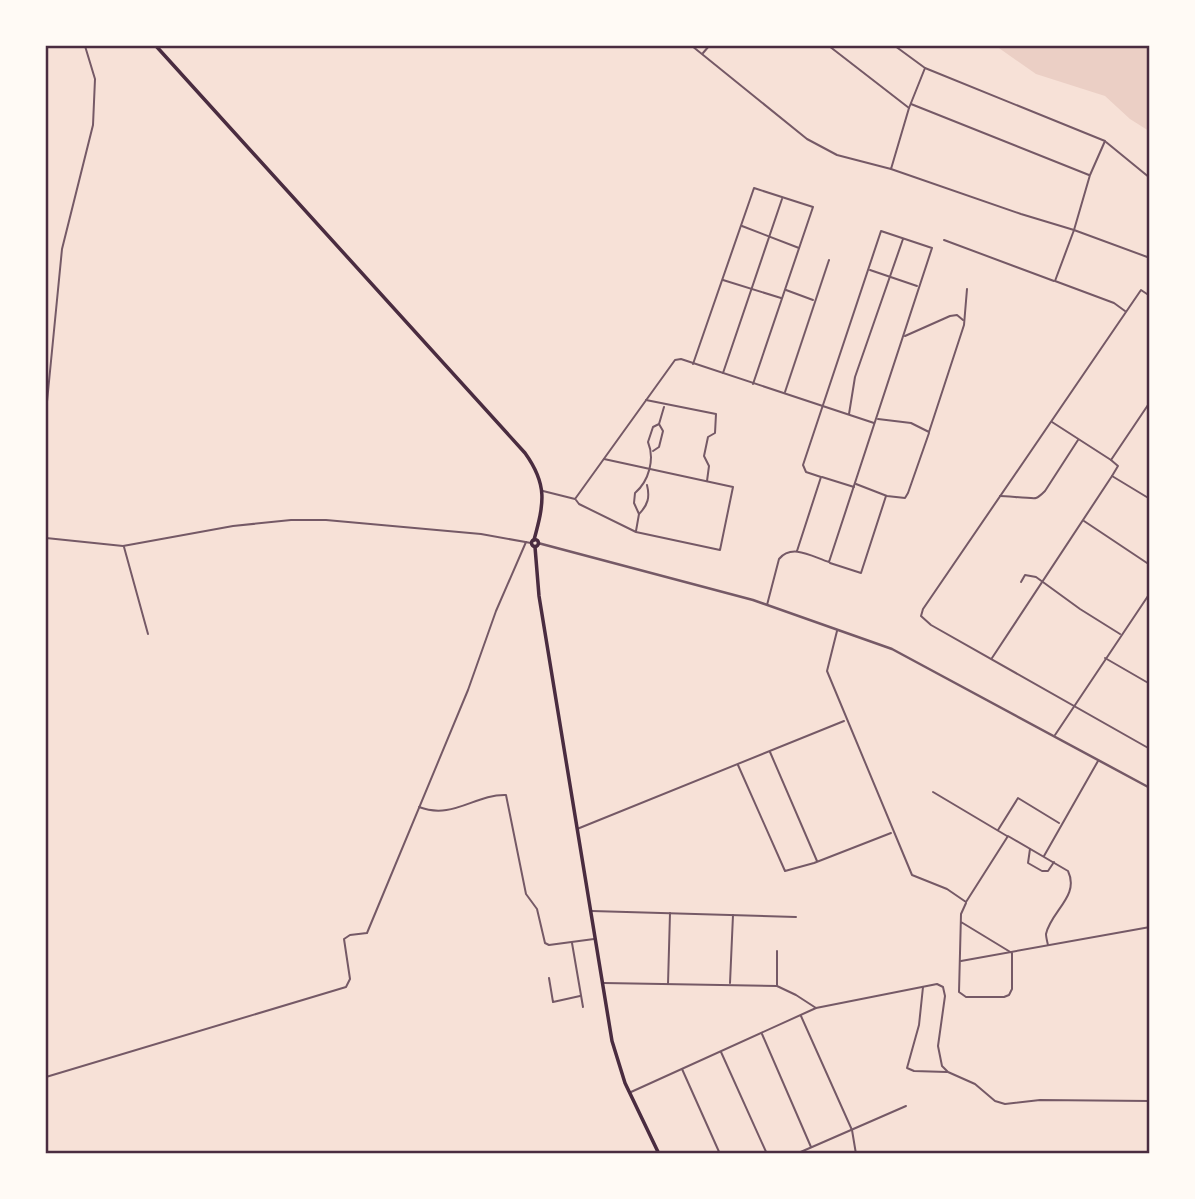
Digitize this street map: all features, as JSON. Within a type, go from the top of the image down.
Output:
[{"type":"main road","points":[[156,46],[535,466],[543,491],[533,543],[539,596],[612,1041],[630,1092],[659,1153]]},
{"type":"street","points":[[46,412],[62,249],[93,125],[95,79],[85,46]]},
{"type":"street","points":[[692,46],[807,139],[837,155],[891,169],[1150,258]]},
{"type":"street","points":[[703,54],[709,46]]},
{"type":"street","points":[[829,46],[909,108]]},
{"type":"street","points":[[895,46],[925,68],[1105,141],[1150,178]]},
{"type":"street","points":[[891,169],[909,108],[925,68]]},
{"type":"street","points":[[911,104],[1090,175]]},
{"type":"street","points":[[1055,281],[1090,175],[1105,141]]},
{"type":"street","points":[[693,363],[754,187],[813,207],[753,384]]},
{"type":"street","points":[[723,374],[783,197]]},
{"type":"street","points":[[741,226],[799,248]]},
{"type":"street","points":[[829,562],[855,485],[875,424],[877,419],[932,248],[881,231],[803,465],[806,472],[855,485],[887,496],[902,499],[907,495],[964,325],[967,289]]},
{"type":"street","points":[[849,415],[855,377],[903,238]]},
{"type":"street","points":[[944,240],[1114,303],[1125,312]]},
{"type":"street","points":[[785,393],[829,260]]},
{"type":"street","points":[[869,270],[919,287]]},
{"type":"street","points":[[722,279],[782,298]]},
{"type":"street","points":[[785,289],[815,301]]},
{"type":"street","points":[[1150,296],[1141,289],[920,616],[931,625],[1150,749]]},
{"type":"street","points":[[904,336],[950,316],[961,317],[964,325]]},
{"type":"street","points":[[575,499],[675,360],[681,359],[875,424]]},
{"type":"street","points":[[645,400],[716,414],[715,432],[708,437],[704,456],[709,466],[707,481]]},
{"type":"street","points":[[1111,460],[1150,402]]},
{"type":"street","points":[[652,452],[659,447],[663,431],[659,424],[664,404]]},
{"type":"street","points":[[877,419],[911,423],[929,432]]},
{"type":"street","points":[[991,659],[1118,466],[1051,421]]},
{"type":"street","points":[[639,514],[647,506],[649,493],[646,484],[652,452],[648,442],[653,427],[659,424]]},
{"type":"street","points":[[1000,496],[1017,495],[1033,499],[1040,496],[1078,439]]},
{"type":"street","points":[[543,491],[575,499],[579,504],[636,532],[720,550],[733,487],[603,459]]},
{"type":"street","points":[[797,551],[821,477]]},
{"type":"street","points":[[1112,477],[1150,499]]},
{"type":"street","points":[[636,532],[639,514],[634,503],[635,493],[646,484]]},
{"type":"street","points":[[767,605],[779,559],[786,552],[797,551],[861,573],[887,496]]},
{"type":"street","points":[[46,538],[123,546],[233,526],[291,520],[326,520],[456,531],[533,543],[767,605],[892,649],[1150,788]]},
{"type":"street","points":[[1083,521],[1150,565]]},
{"type":"street","points":[[46,1077],[346,988],[350,979],[344,939],[350,934],[367,933],[468,690],[496,611],[533,543]]},
{"type":"street","points":[[123,546],[148,634]]},
{"type":"street","points":[[1021,582],[1027,575],[1042,581],[1120,635]]},
{"type":"street","points":[[1054,736],[1150,593]]},
{"type":"street","points":[[837,630],[827,671],[912,875],[947,889],[966,902]]},
{"type":"street","points":[[1105,658],[1150,684]]},
{"type":"street","points":[[576,829],[846,720]]},
{"type":"street","points":[[769,751],[817,862]]},
{"type":"street","points":[[1044,856],[1098,760]]},
{"type":"street","points":[[737,764],[785,871],[817,862],[892,832]]},
{"type":"street","points":[[933,792],[1068,870],[1072,880],[1071,889],[1046,934],[1048,945]]},
{"type":"street","points":[[418,807],[444,812],[506,795],[526,894],[537,909],[545,943],[549,945],[596,938]]},
{"type":"street","points":[[998,830],[1018,798],[1061,824]]},
{"type":"street","points":[[1008,836],[961,914],[958,989],[961,995],[1004,997],[1011,992],[1012,953]]},
{"type":"street","points":[[1031,848],[1028,863],[1032,866],[1042,871],[1048,870],[1054,862]]},
{"type":"street","points":[[591,911],[796,916]]},
{"type":"street","points":[[668,984],[670,912]]},
{"type":"street","points":[[730,985],[733,914]]},
{"type":"street","points":[[961,922],[1012,953]]},
{"type":"street","points":[[960,961],[1150,927]]},
{"type":"street","points":[[571,942],[583,1007]]},
{"type":"street","points":[[777,951],[777,986]]},
{"type":"street","points":[[549,978],[552,1002],[581,996]]},
{"type":"street","points":[[603,983],[777,986],[816,1008]]},
{"type":"street","points":[[630,1092],[816,1008],[937,984],[945,991],[938,1046],[940,1060],[948,1072]]},
{"type":"street","points":[[923,985],[919,1025],[907,1068],[911,1071],[948,1072],[971,1081],[991,1098],[1004,1104],[1040,1100],[1150,1101]]},
{"type":"street","points":[[801,1016],[852,1130],[856,1153]]},
{"type":"street","points":[[762,1033],[811,1147]]},
{"type":"street","points":[[720,1051],[766,1153]]},
{"type":"street","points":[[682,1069],[720,1153]]},
{"type":"street","points":[[796,1153],[906,1106]]},
{"type":"shaded area","points":[[996,46],[1149,46],[1149,131],[1130,119],[1105,96],[1036,74]]}]
